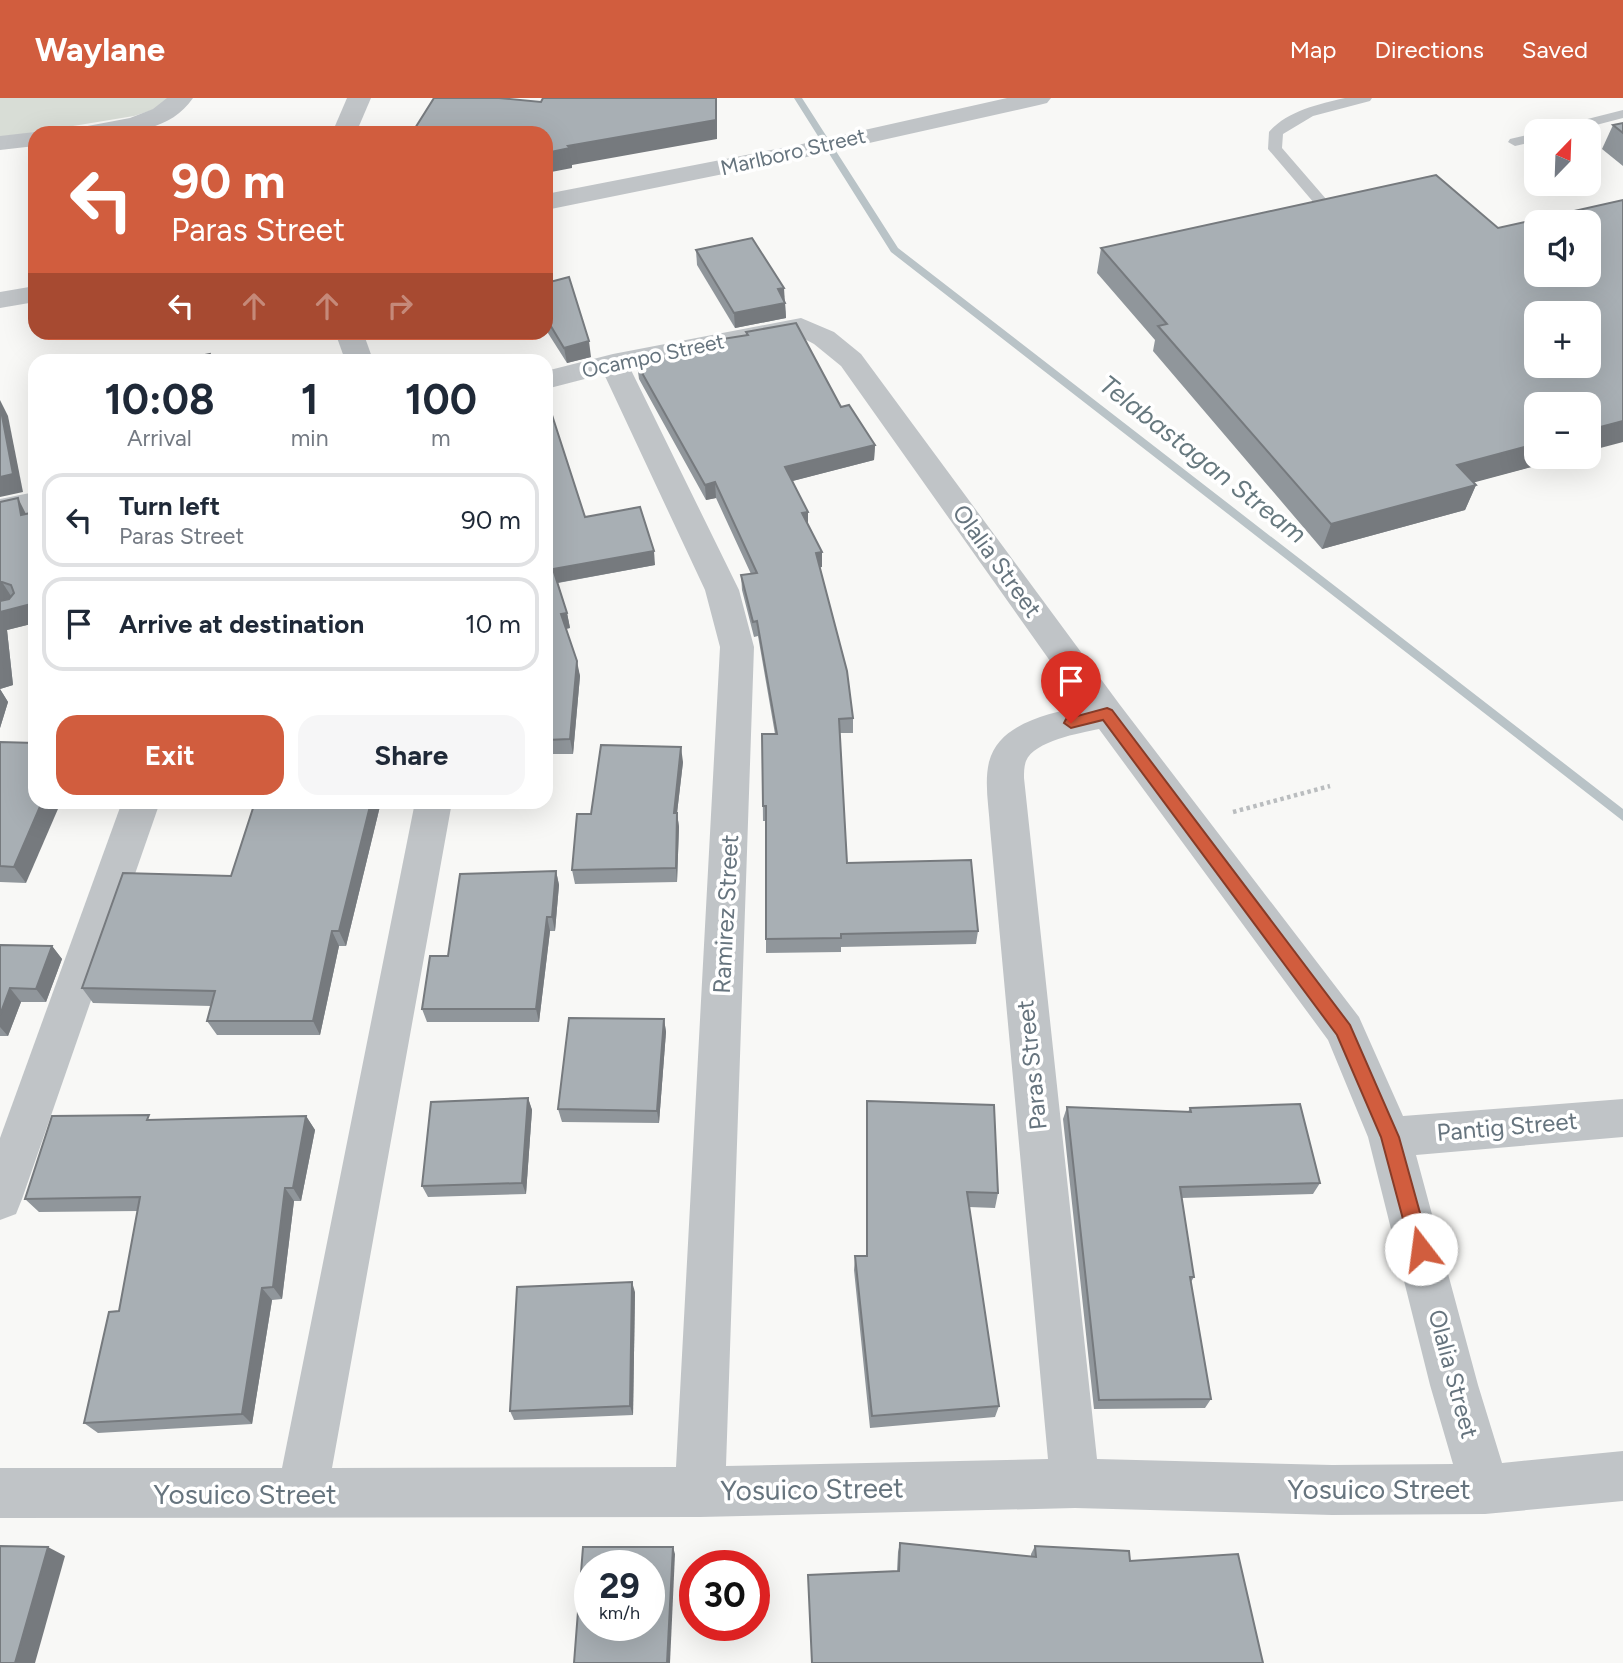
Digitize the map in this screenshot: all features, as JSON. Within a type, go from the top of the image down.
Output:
[{"type":"street","points":[[347,126],[359,98]]},
{"type":"street","name":"Marlboro Street","points":[[553,201],[802,151],[1039,98]]},
{"type":"street","points":[[120,126],[153,119],[177,103]]},
{"type":"street","points":[[0,143],[28,140]]},
{"type":"street","points":[[0,300],[28,295]]},
{"type":"street","name":"Ocampo Street","points":[[553,378],[613,363],[801,326]]},
{"type":"street","name":"Olalia Street","points":[[801,326],[824,338],[851,360],[1107,714],[1343,1030],[1390,1137],[1454,1385],[1485,1489]]},
{"type":"street","name":"Ramirez Street","points":[[613,363],[722,590],[737,648],[700,1492]]},
{"type":"street","points":[[0,509],[28,503]]},
{"type":"street","name":"Paras Street","points":[[1075,1483],[1009,828],[1007,760],[1017,744],[1045,730],[1107,714]]},
{"type":"street","points":[[0,1199],[139,809]]},
{"type":"street","points":[[302,1494],[432,809]]},
{"type":"street","name":"Pantig Street","points":[[1390,1137],[1623,1118]]},
{"type":"street","name":"Yosuico Street","points":[[0,1493],[700,1492],[1075,1483],[1332,1490],[1485,1489],[1623,1476]]},
{"type":"lane","points":[[1331,214],[1275,149],[1276,132],[1294,117],[1311,110],[1365,98]]},
{"type":"lane","points":[[1601,120],[1623,114]]},
{"type":"lane","points":[[1515,142],[1524,140]]},
{"type":"path","points":[[1189,825],[1330,786]]},
{"type":"shaded area","points":[[0,98],[170,98],[158,108],[134,116],[73,126],[28,126],[28,133],[0,138]]},
{"type":"building","points":[[434,98],[499,98],[541,102],[543,98],[716,98],[716,120],[568,146],[570,148],[553,152],[553,126],[416,126]]},
{"type":"building","points":[[1623,123],[1623,133],[1613,125]]},
{"type":"building","points":[[1436,175],[1498,228],[1524,222],[1524,287],[1601,287],[1601,210],[1578,210],[1623,200],[1623,421],[1601,427],[1601,392],[1524,392],[1524,447],[1457,465],[1476,485],[1331,524],[1158,326],[1167,324],[1101,248]]},
{"type":"building","points":[[752,238],[784,288],[778,289],[785,303],[734,313],[696,250]]},
{"type":"building","points":[[569,277],[589,341],[564,348],[553,330],[553,281]]},
{"type":"building","points":[[796,323],[841,407],[849,405],[875,445],[785,467],[808,512],[802,513],[822,552],[816,553],[847,671],[853,718],[839,719],[847,863],[971,860],[978,931],[841,934],[841,938],[766,939],[766,806],[763,806],[762,734],[777,734],[757,621],[753,622],[741,575],[757,573],[715,482],[705,485],[637,364],[718,345],[716,340],[748,335],[746,332]]},
{"type":"building","points":[[0,405],[13,474],[0,477]]},
{"type":"building","points":[[553,418],[585,517],[640,507],[654,551],[553,569]]},
{"type":"building","points":[[18,498],[21,515],[28,514],[28,605],[0,612],[0,601],[9,599],[14,593],[11,585],[0,582],[0,502]]},
{"type":"building","points":[[553,569],[567,613],[561,614],[577,661],[570,739],[553,740]]},
{"type":"building","points":[[0,742],[28,743],[28,809],[39,809],[14,867],[0,866]]},
{"type":"building","points":[[601,745],[681,747],[674,813],[677,813],[676,868],[572,870],[577,814],[591,814]]},
{"type":"building","points":[[253,809],[369,809],[339,931],[332,931],[313,1021],[207,1021],[215,991],[82,988],[123,873],[231,876]]},
{"type":"building","points":[[556,871],[552,917],[547,917],[536,1009],[422,1009],[430,956],[448,956],[460,874]]},
{"type":"building","points":[[0,945],[52,946],[36,989],[10,988],[0,1015]]},
{"type":"building","points":[[569,1018],[664,1019],[657,1111],[558,1109]]},
{"type":"building","points":[[528,1098],[522,1183],[422,1186],[431,1102]]},
{"type":"building","points":[[867,1101],[994,1105],[998,1193],[967,1192],[999,1406],[872,1416],[855,1256],[867,1256]]},
{"type":"building","points":[[1300,1104],[1320,1183],[1180,1187],[1194,1277],[1190,1277],[1211,1399],[1099,1400],[1067,1107],[1191,1112],[1190,1108]]},
{"type":"building","points":[[149,1115],[147,1120],[306,1116],[293,1188],[285,1188],[273,1287],[262,1288],[242,1414],[84,1423],[109,1312],[119,1311],[140,1197],[25,1199],[52,1116]]},
{"type":"building","points":[[632,1282],[630,1406],[510,1411],[517,1287]]},
{"type":"building","points":[[900,1543],[1036,1557],[1035,1546],[1129,1551],[1130,1561],[1238,1554],[1263,1663],[812,1663],[808,1575],[899,1571]]},
{"type":"building","points":[[0,1546],[48,1547],[15,1663],[0,1663]]},
{"type":"building","points":[[583,1547],[673,1547],[667,1663],[574,1663],[576,1641],[665,1641],[665,1550],[583,1550]]},
{"type":"waterway","name":"Telabastagan Stream","points":[[798,98],[894,250],[1623,816]]},
{"type":"route","points":[[1071,723],[1107,714],[1343,1030],[1390,1137],[1421,1249]]}]
